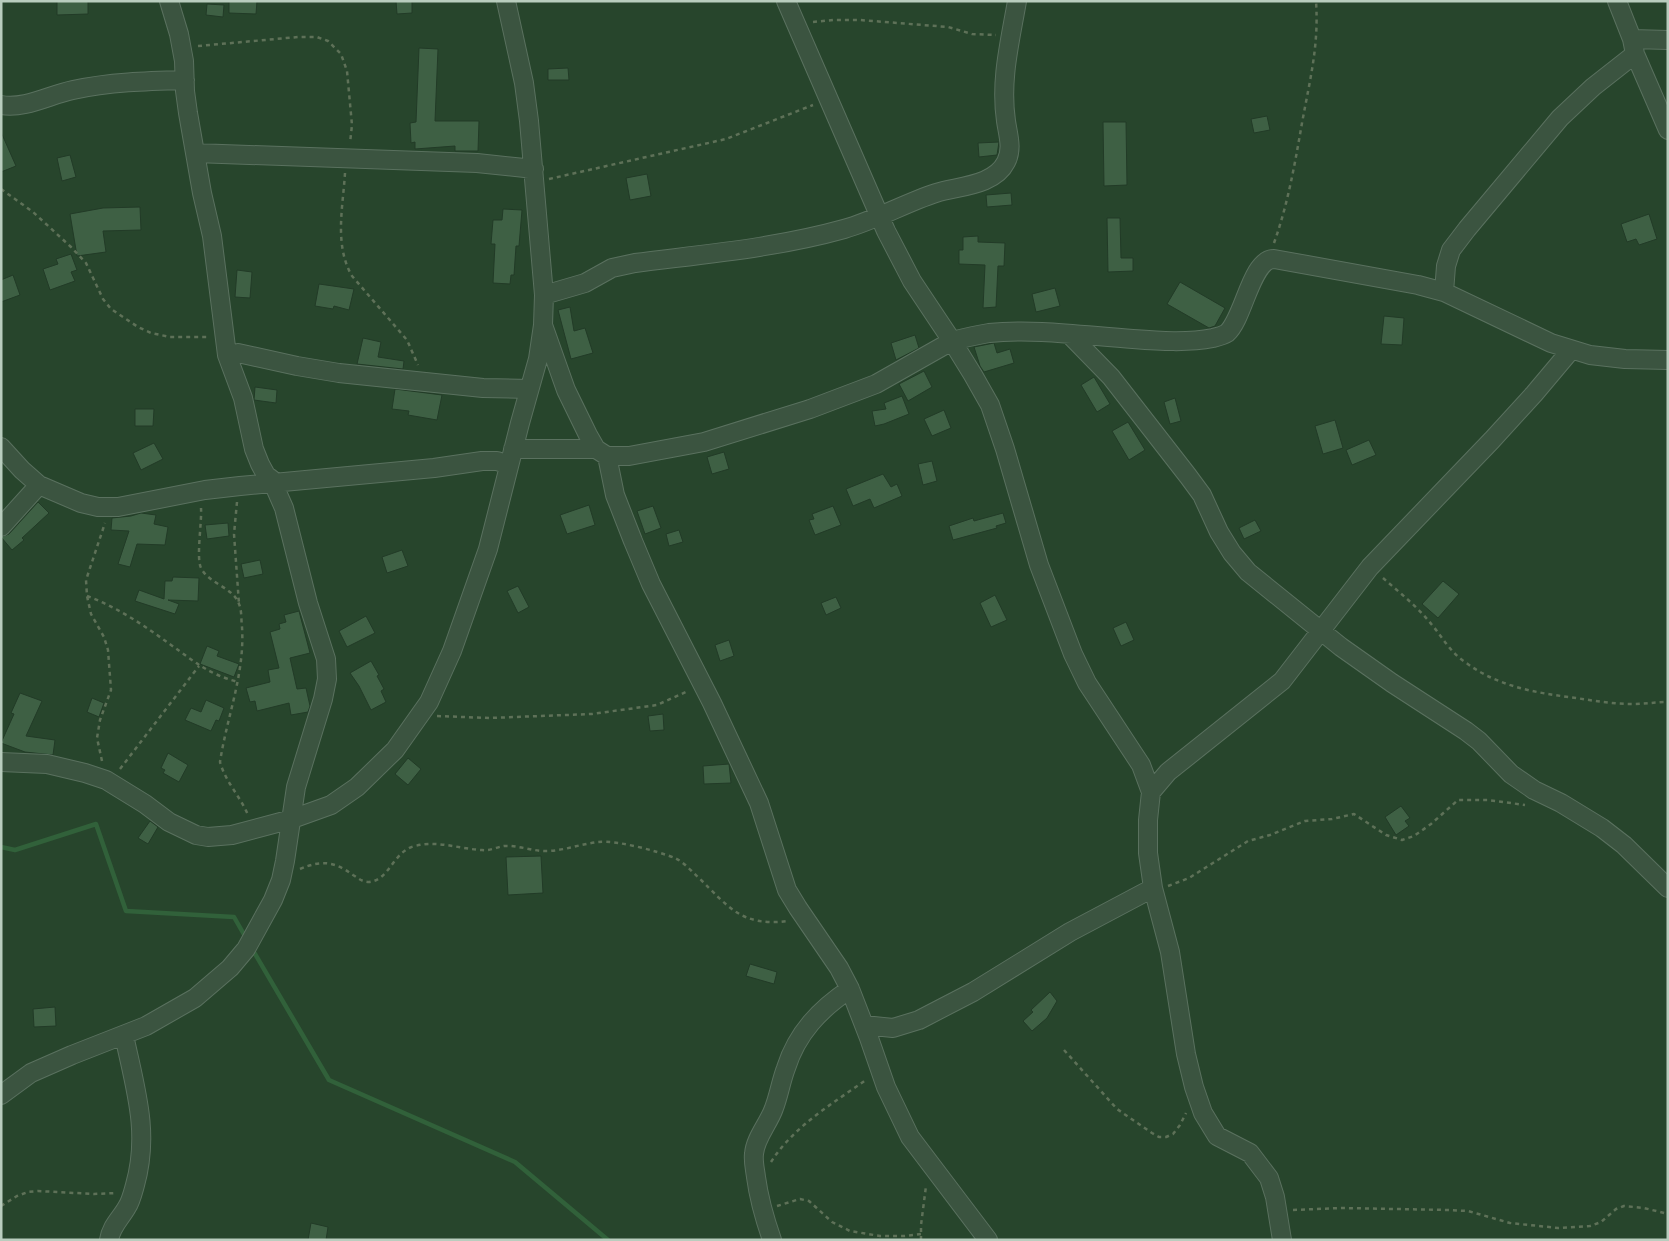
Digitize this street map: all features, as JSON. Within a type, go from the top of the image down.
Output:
[{"type":"street","points":[[1,1095],[30,1072],[146,1026],[195,998],[230,968],[246,949],[273,900],[281,880],[296,787],[327,679],[326,659],[308,603],[284,508],[274,482],[266,475],[260,464],[243,398],[227,355],[212,236],[195,153],[181,47],[169,1]]},
{"type":"street","points":[[1,762],[47,764],[70,768],[108,781],[146,804],[169,822],[196,835],[208,837],[232,835],[292,819],[331,805],[357,787],[395,750],[429,702],[466,613],[488,549],[538,359],[543,325],[544,295],[524,84],[506,1]]},
{"type":"street","points":[[786,1],[879,215],[912,281],[974,375],[990,405],[1005,449],[1038,564],[1073,654],[1087,683],[1141,765],[1151,792],[1148,820],[1148,852],[1153,888],[1170,952],[1186,1054],[1194,1087],[1201,1106],[1217,1136],[1250,1153],[1259,1162],[1269,1178],[1282,1240]]},
{"type":"street","points":[[544,295],[585,283],[612,268],[635,263],[782,243],[846,228],[917,199],[942,191],[968,186],[992,177],[1006,163],[1010,148],[1004,104],[1004,75],[1017,1]]},
{"type":"street","points":[[1617,1],[1668,130]]},
{"type":"street","points":[[1444,292],[1446,266],[1451,250],[1560,118],[1634,47],[1668,40]]},
{"type":"street","points":[[1,105],[29,104],[74,90],[115,84],[155,80],[184,80]]},
{"type":"street","points":[[195,153],[478,163],[534,176]]},
{"type":"street","points":[[1,447],[39,485],[81,504],[98,507],[118,507],[200,491],[240,486],[434,468],[482,461],[497,461],[511,457],[601,453],[629,456],[704,442],[810,409],[876,384],[952,341],[990,333],[1070,334],[1156,340],[1214,338],[1226,333],[1235,323],[1257,271],[1269,259],[1418,284],[1464,300],[1528,333],[1571,350],[1608,358],[1668,360]]},
{"type":"street","points":[[543,325],[566,390],[601,453],[615,495],[651,584],[703,684],[758,803],[787,890],[839,968],[850,989],[886,1087],[910,1137],[988,1240]]},
{"type":"street","points":[[1070,334],[1111,378],[1193,482],[1202,495],[1219,532],[1232,553],[1264,586],[1376,672],[1466,730],[1511,774],[1534,790],[1602,828],[1624,845],[1668,888]]},
{"type":"street","points":[[1151,792],[1168,772],[1282,682],[1322,632],[1370,566],[1485,447],[1534,394],[1571,350]]},
{"type":"street","points":[[227,355],[238,353],[317,370],[483,388],[529,389]]},
{"type":"street","points":[[1,527],[39,485]]},
{"type":"street","points":[[864,1025],[893,1028],[919,1020],[973,992],[1070,932],[1153,888]]},
{"type":"street","points":[[772,1240],[762,1212],[754,1154],[756,1145],[775,1107],[786,1066],[794,1047],[818,1014],[850,989]]},
{"type":"street","points":[[109,1240],[110,1232],[128,1206],[141,1157],[142,1125],[140,1110],[124,1035]]},
{"type":"path","points":[[1269,259],[1291,180],[1310,81],[1317,34],[1316,1]]},
{"type":"path","points":[[797,25],[833,20],[860,20],[948,27],[980,36],[1011,34]]},
{"type":"path","points":[[181,47],[317,36],[328,41],[341,54],[347,71],[352,125],[341,230],[346,266],[352,276],[407,340],[426,382]]},
{"type":"path","points":[[534,176],[726,139],[829,100]]},
{"type":"path","points":[[1,189],[33,212],[86,263],[103,299],[110,309],[151,333],[170,337],[224,337]]},
{"type":"path","points":[[240,486],[234,534],[242,656],[220,762],[223,773],[237,794],[254,829]]},
{"type":"path","points":[[200,491],[199,558],[201,568],[208,578],[230,593],[239,604]]},
{"type":"path","points":[[108,781],[97,738],[100,720],[111,690],[108,650],[104,637],[91,614],[86,580],[109,507]]},
{"type":"path","points":[[1370,566],[1408,600],[1464,662],[1486,676],[1536,693],[1608,703],[1668,702]]},
{"type":"path","points":[[87,596],[141,624],[199,666],[238,682]]},
{"type":"path","points":[[108,781],[199,666]]},
{"type":"path","points":[[420,715],[489,718],[622,711],[657,705],[703,684]]},
{"type":"path","points":[[1153,888],[1173,885],[1215,863],[1248,841],[1270,835],[1305,821],[1332,819],[1354,814],[1386,835],[1402,840],[1422,831],[1440,818],[1444,811],[1458,800],[1488,800],[1528,805]]},
{"type":"path","points":[[281,880],[311,864],[326,863],[339,866],[360,880],[367,882],[376,881],[389,869],[400,853],[416,845],[445,844],[489,850],[508,846],[541,851],[559,850],[599,842],[612,842],[676,859],[687,866],[738,914],[748,919],[775,923],[804,918]]},
{"type":"path","points":[[1064,1050],[1116,1109],[1159,1137],[1173,1134],[1180,1125],[1184,1115],[1191,1108],[1201,1106]]},
{"type":"path","points":[[758,1187],[782,1146],[823,1111],[880,1070]]},
{"type":"path","points":[[762,1212],[800,1199],[809,1201],[832,1222],[850,1231],[921,1238],[930,1165]]},
{"type":"path","points":[[1,1206],[17,1196],[28,1192],[113,1194],[133,1190]]},
{"type":"path","points":[[1276,1211],[1342,1208],[1468,1211],[1510,1223],[1558,1228],[1590,1226],[1601,1222],[1616,1209],[1624,1206],[1644,1208],[1668,1214]]},
{"type":"building","points":[[57,1],[88,1],[88,14],[57,15]]},
{"type":"building","points":[[229,1],[257,1],[256,14],[229,13]]},
{"type":"building","points":[[396,1],[412,1],[412,13],[397,14]]},
{"type":"building","points":[[207,4],[224,5],[223,17],[206,15]]},
{"type":"building","points":[[419,48],[438,49],[435,121],[479,121],[478,151],[455,151],[455,146],[415,149],[415,142],[411,143],[410,123],[416,122]]},
{"type":"building","points":[[568,68],[569,80],[548,80],[548,69]]},
{"type":"building","points":[[1267,116],[1270,130],[1254,133],[1251,119]]},
{"type":"building","points":[[1103,122],[1126,122],[1127,185],[1104,186]]},
{"type":"building","points":[[1,132],[16,166],[1,172]]},
{"type":"building","points":[[999,142],[997,155],[979,157],[978,143]]},
{"type":"building","points":[[70,155],[76,177],[62,181],[57,158]]},
{"type":"building","points":[[647,174],[651,196],[630,200],[626,178]]},
{"type":"building","points":[[1011,193],[1012,205],[987,207],[986,195]]},
{"type":"building","points":[[140,207],[141,230],[103,231],[106,252],[77,256],[70,214],[103,208]]},
{"type":"building","points":[[503,209],[522,210],[519,246],[516,246],[514,275],[511,275],[510,284],[493,283],[495,244],[491,244],[493,220],[502,220]]},
{"type":"building","points":[[1649,214],[1657,239],[1639,245],[1636,239],[1627,242],[1621,224]]},
{"type":"building","points":[[1107,218],[1120,218],[1121,258],[1133,258],[1133,271],[1108,272]]},
{"type":"building","points":[[978,236],[978,242],[1005,243],[1004,266],[998,266],[996,307],[983,308],[985,265],[959,264],[959,250],[963,250],[963,237]]},
{"type":"building","points":[[71,254],[77,270],[71,272],[75,281],[50,290],[43,269],[58,264],[56,259]]},
{"type":"building","points":[[237,270],[252,272],[250,298],[235,297]]},
{"type":"building","points":[[13,275],[20,295],[1,302],[1,280]]},
{"type":"building","points":[[1180,282],[1225,308],[1215,326],[1209,328],[1167,304]]},
{"type":"building","points":[[319,284],[354,289],[349,310],[334,306],[333,309],[315,306]]},
{"type":"building","points":[[1055,288],[1060,306],[1036,312],[1032,294]]},
{"type":"building","points":[[570,307],[574,331],[585,328],[593,353],[571,359],[558,310]]},
{"type":"building","points":[[1384,316],[1404,318],[1402,345],[1381,344]]},
{"type":"building","points":[[915,335],[919,348],[896,360],[891,343]]},
{"type":"building","points":[[363,338],[381,342],[378,357],[404,361],[403,369],[357,364]]},
{"type":"building","points":[[994,343],[997,353],[1010,349],[1014,363],[984,372],[974,347]]},
{"type":"building","points":[[924,371],[932,387],[908,401],[899,384]]},
{"type":"building","points":[[1094,377],[1110,404],[1097,412],[1081,385]]},
{"type":"building","points":[[255,387],[277,390],[276,403],[254,400]]},
{"type":"building","points":[[395,389],[442,395],[437,420],[408,415],[409,411],[392,409]]},
{"type":"building","points":[[902,396],[909,414],[875,426],[872,411],[886,409],[884,403]]},
{"type":"building","points":[[1175,398],[1181,421],[1170,424],[1164,402]]},
{"type":"building","points":[[135,409],[154,409],[153,426],[135,426]]},
{"type":"building","points":[[944,410],[951,428],[932,436],[924,419]]},
{"type":"building","points":[[1335,420],[1343,448],[1323,454],[1315,426]]},
{"type":"building","points":[[1128,422],[1145,450],[1129,460],[1112,431]]},
{"type":"building","points":[[1369,440],[1376,455],[1352,465],[1346,450]]},
{"type":"building","points":[[154,443],[163,459],[141,470],[133,453]]},
{"type":"building","points":[[724,452],[729,469],[712,474],[707,457]]},
{"type":"building","points":[[932,461],[937,481],[923,485],[918,464]]},
{"type":"building","points":[[883,474],[891,487],[897,484],[902,496],[874,508],[870,499],[853,506],[846,489]]},
{"type":"building","points":[[38,502],[49,513],[12,550],[1,537],[9,534]]},
{"type":"building","points":[[589,505],[595,525],[567,534],[560,515]]},
{"type":"building","points":[[653,506],[661,528],[645,534],[637,511]]},
{"type":"building","points":[[833,506],[841,525],[815,535],[809,520],[814,519],[812,514]]},
{"type":"building","points":[[141,513],[156,515],[154,524],[168,527],[165,545],[137,544],[130,567],[118,564],[129,531],[111,530],[112,518]]},
{"type":"building","points":[[1003,513],[1006,523],[996,526],[997,528],[953,540],[949,526],[973,518],[974,521]]},
{"type":"building","points":[[1255,520],[1261,531],[1244,539],[1239,528]]},
{"type":"building","points":[[228,523],[229,536],[207,539],[205,525]]},
{"type":"building","points":[[679,530],[683,542],[669,546],[666,534]]},
{"type":"building","points":[[402,550],[408,566],[387,573],[382,557]]},
{"type":"building","points":[[260,560],[263,574],[244,578],[241,564]]},
{"type":"building","points":[[173,577],[199,578],[198,601],[168,600],[179,604],[175,614],[135,601],[139,590],[164,599],[165,581],[172,581]]},
{"type":"building","points":[[1443,581],[1459,594],[1438,618],[1422,604]]},
{"type":"building","points":[[518,586],[529,607],[518,613],[507,591]]},
{"type":"building","points":[[995,595],[1007,620],[991,627],[980,603]]},
{"type":"building","points":[[836,597],[841,608],[826,615],[821,603]]},
{"type":"building","points":[[299,611],[310,653],[290,658],[297,689],[306,688],[310,706],[308,712],[291,715],[289,703],[257,711],[255,701],[250,702],[246,688],[270,682],[268,670],[279,668],[270,632],[280,629],[279,624],[286,622],[284,615]]},
{"type":"building","points":[[366,616],[375,633],[347,647],[339,631]]},
{"type":"building","points":[[1126,622],[1134,640],[1121,646],[1113,628]]},
{"type":"building","points":[[729,640],[734,656],[720,661],[715,645]]},
{"type":"building","points":[[207,646],[219,651],[217,656],[239,664],[234,677],[200,664]]},
{"type":"building","points":[[371,661],[379,675],[377,676],[384,689],[381,691],[386,702],[371,710],[350,673]]},
{"type":"building","points":[[20,693],[42,701],[26,736],[55,740],[53,755],[25,752],[1,743],[14,714],[11,713]]},
{"type":"building","points":[[92,698],[104,703],[99,717],[87,712]]},
{"type":"building","points":[[206,700],[224,708],[219,721],[216,720],[211,731],[185,720],[191,708],[201,712]]},
{"type":"building","points":[[663,714],[664,730],[650,731],[648,716]]},
{"type":"building","points":[[168,753],[188,765],[179,782],[163,773],[165,770],[161,768]]},
{"type":"building","points":[[408,758],[421,769],[408,785],[395,774]]},
{"type":"building","points":[[729,764],[731,783],[704,784],[703,766]]},
{"type":"building","points":[[1401,806],[1410,818],[1405,821],[1409,826],[1396,835],[1385,817]]},
{"type":"building","points":[[150,821],[158,827],[148,844],[138,838]]},
{"type":"building","points":[[541,856],[543,893],[508,895],[506,857]]},
{"type":"building","points":[[750,964],[777,972],[774,984],[746,976]]},
{"type":"building","points":[[1050,992],[1057,1001],[1047,1018],[1032,1031],[1023,1021],[1033,1012],[1031,1010]]},
{"type":"building","points":[[55,1007],[56,1026],[34,1027],[33,1009]]},
{"type":"building","points":[[311,1223],[328,1227],[326,1240],[308,1240]]},
{"type":"waterway","points":[[1,847],[15,850],[96,824],[126,911],[234,917],[246,938]]},
{"type":"waterway","points":[[251,947],[329,1080],[515,1162],[608,1240]]}]
